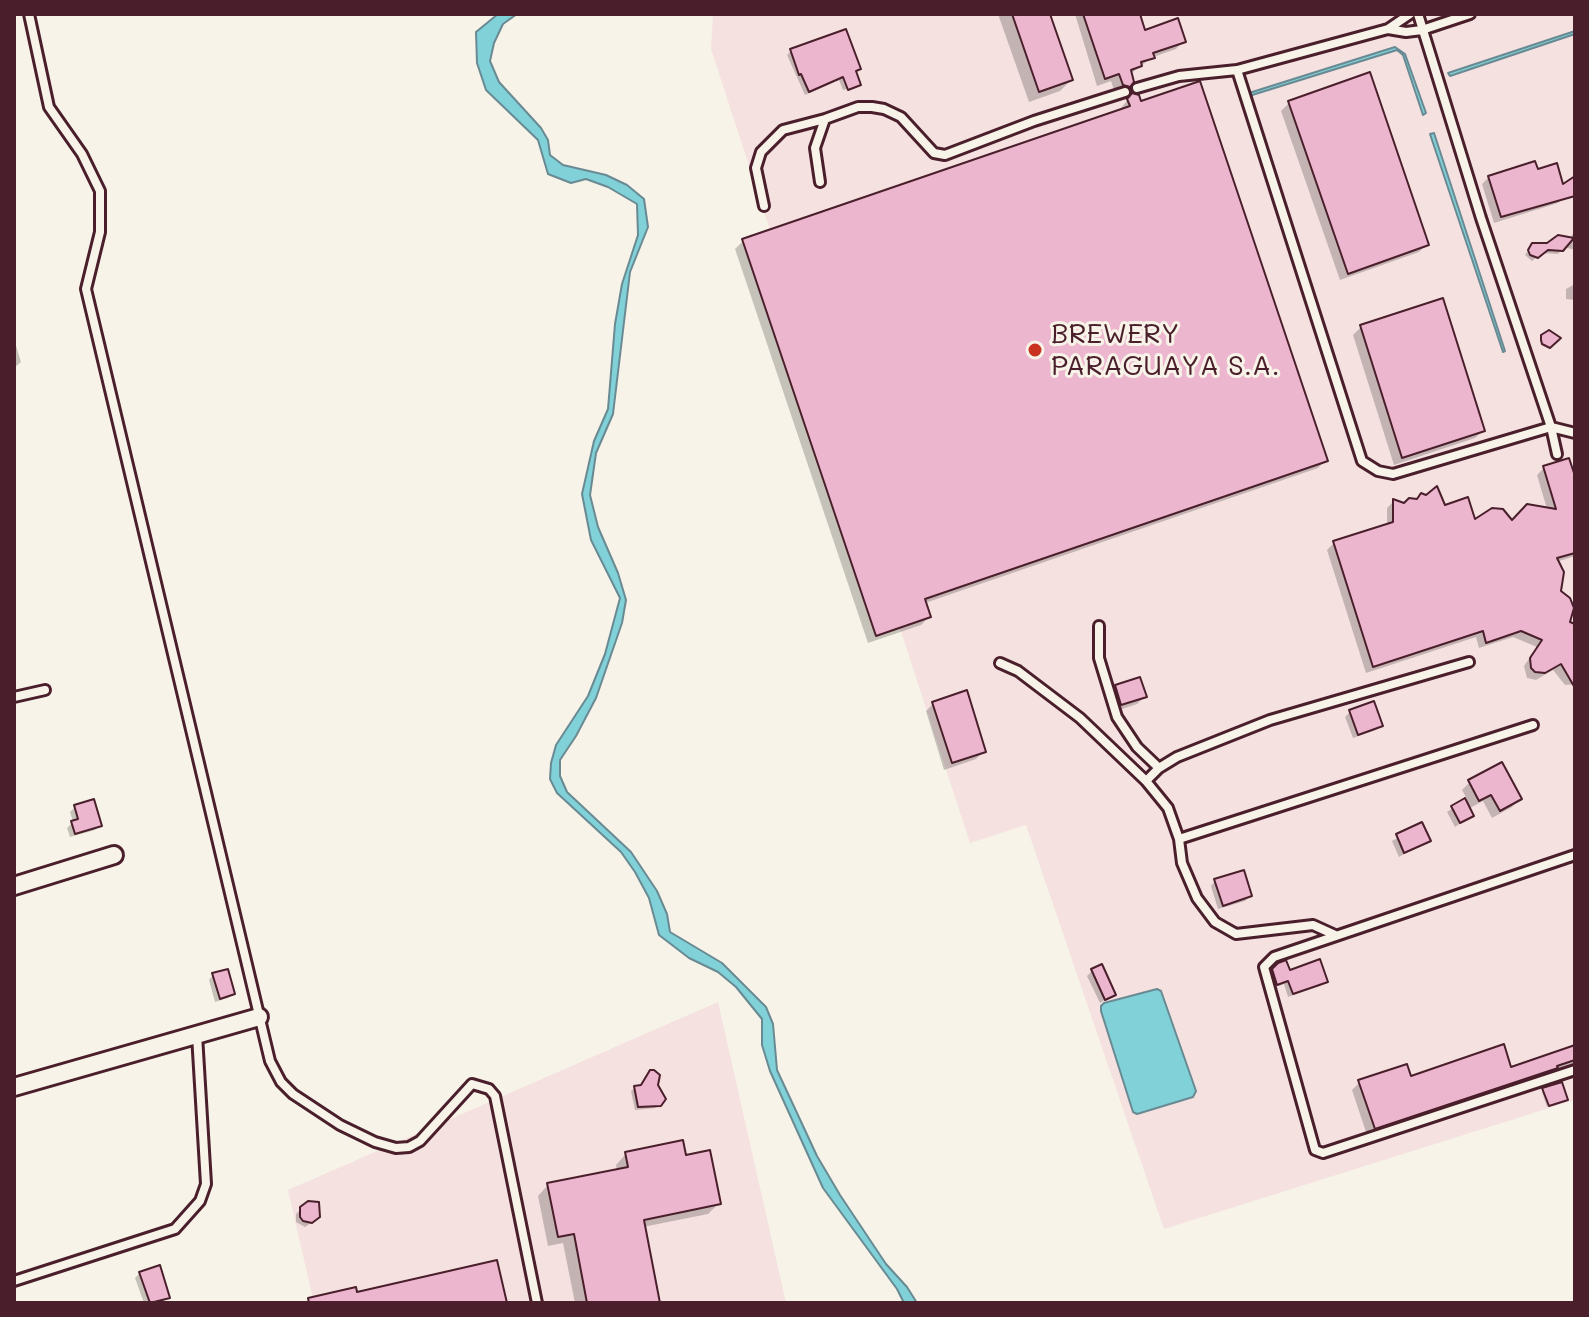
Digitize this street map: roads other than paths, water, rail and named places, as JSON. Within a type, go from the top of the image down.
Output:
[{"type":"street","points":[[14,886],[114,855]]},
{"type":"street","points":[[14,1087],[259,1017]]},
{"type":"lane","points":[[29,14],[49,107],[82,154],[100,191],[100,232],[86,289],[270,1061],[281,1082],[293,1094],[340,1125],[375,1142],[396,1148],[409,1147],[430,1133],[472,1084],[489,1089],[495,1096],[537,1303]]},
{"type":"lane","points":[[1137,88],[1179,76],[1237,70],[1388,29],[1410,14]]},
{"type":"lane","points":[[1418,14],[1551,427],[1557,454]]},
{"type":"lane","points":[[1388,29],[1406,32],[1422,30],[1470,14]]},
{"type":"lane","points":[[1237,70],[1362,461],[1378,471],[1393,474],[1551,427],[1575,433]]},
{"type":"lane","points":[[764,206],[756,168],[761,152],[783,130],[858,107],[884,109],[901,117],[934,153],[945,155],[1034,121],[1125,92]]},
{"type":"lane","points":[[820,182],[815,148],[825,119]]},
{"type":"lane","points":[[1099,626],[1099,658],[1117,717],[1137,747],[1159,768]]},
{"type":"lane","points":[[1146,781],[1177,757],[1270,720],[1469,662]]},
{"type":"lane","points":[[1000,663],[1018,671],[1080,718],[1146,781],[1168,808],[1179,839],[1182,863],[1197,898],[1215,922],[1236,934],[1313,925],[1335,935]]},
{"type":"lane","points":[[14,697],[45,690]]},
{"type":"lane","points":[[1179,839],[1533,725]]},
{"type":"lane","points":[[1575,855],[1335,935],[1274,957],[1264,967],[1315,1150],[1330,1152],[1575,1070]]},
{"type":"lane","points":[[14,1281],[175,1229],[200,1201],[206,1184],[197,1034]]},
{"type":"water","points":[[498,14],[517,14],[503,24],[490,61],[499,82],[541,128],[548,140],[550,155],[563,165],[606,175],[627,185],[644,199],[648,227],[630,272],[613,414],[596,453],[590,495],[598,527],[626,600],[622,623],[596,698],[560,760],[560,776],[567,792],[631,852],[657,891],[667,914],[670,932],[722,963],[766,1007],[773,1024],[777,1070],[817,1156],[886,1264],[917,1303],[904,1303],[823,1188],[770,1071],[762,1045],[762,1019],[736,987],[718,972],[689,958],[659,935],[649,898],[635,872],[621,852],[557,793],[550,779],[556,745],[588,696],[605,654],[620,598],[591,540],[582,494],[594,441],[608,409],[615,324],[622,284],[638,235],[637,204],[608,187],[586,179],[571,183],[548,174],[538,140],[486,90],[477,63],[476,32]]},
{"type":"water","points":[[1575,31],[1575,34],[1450,76],[1448,73]]},
{"type":"water","points":[[1395,47],[1405,54],[1426,113],[1423,115],[1403,55],[1397,50],[1249,96],[1249,93]]},
{"type":"water","points":[[1434,133],[1505,351],[1503,352],[1430,134]]},
{"type":"water","points":[[1157,989],[1161,991],[1196,1091],[1193,1097],[1137,1114],[1133,1112],[1101,1006]]},
{"type":"place","name":"BREWERY PARAGUAYA S.A.","points":[[1035,350]]}]
